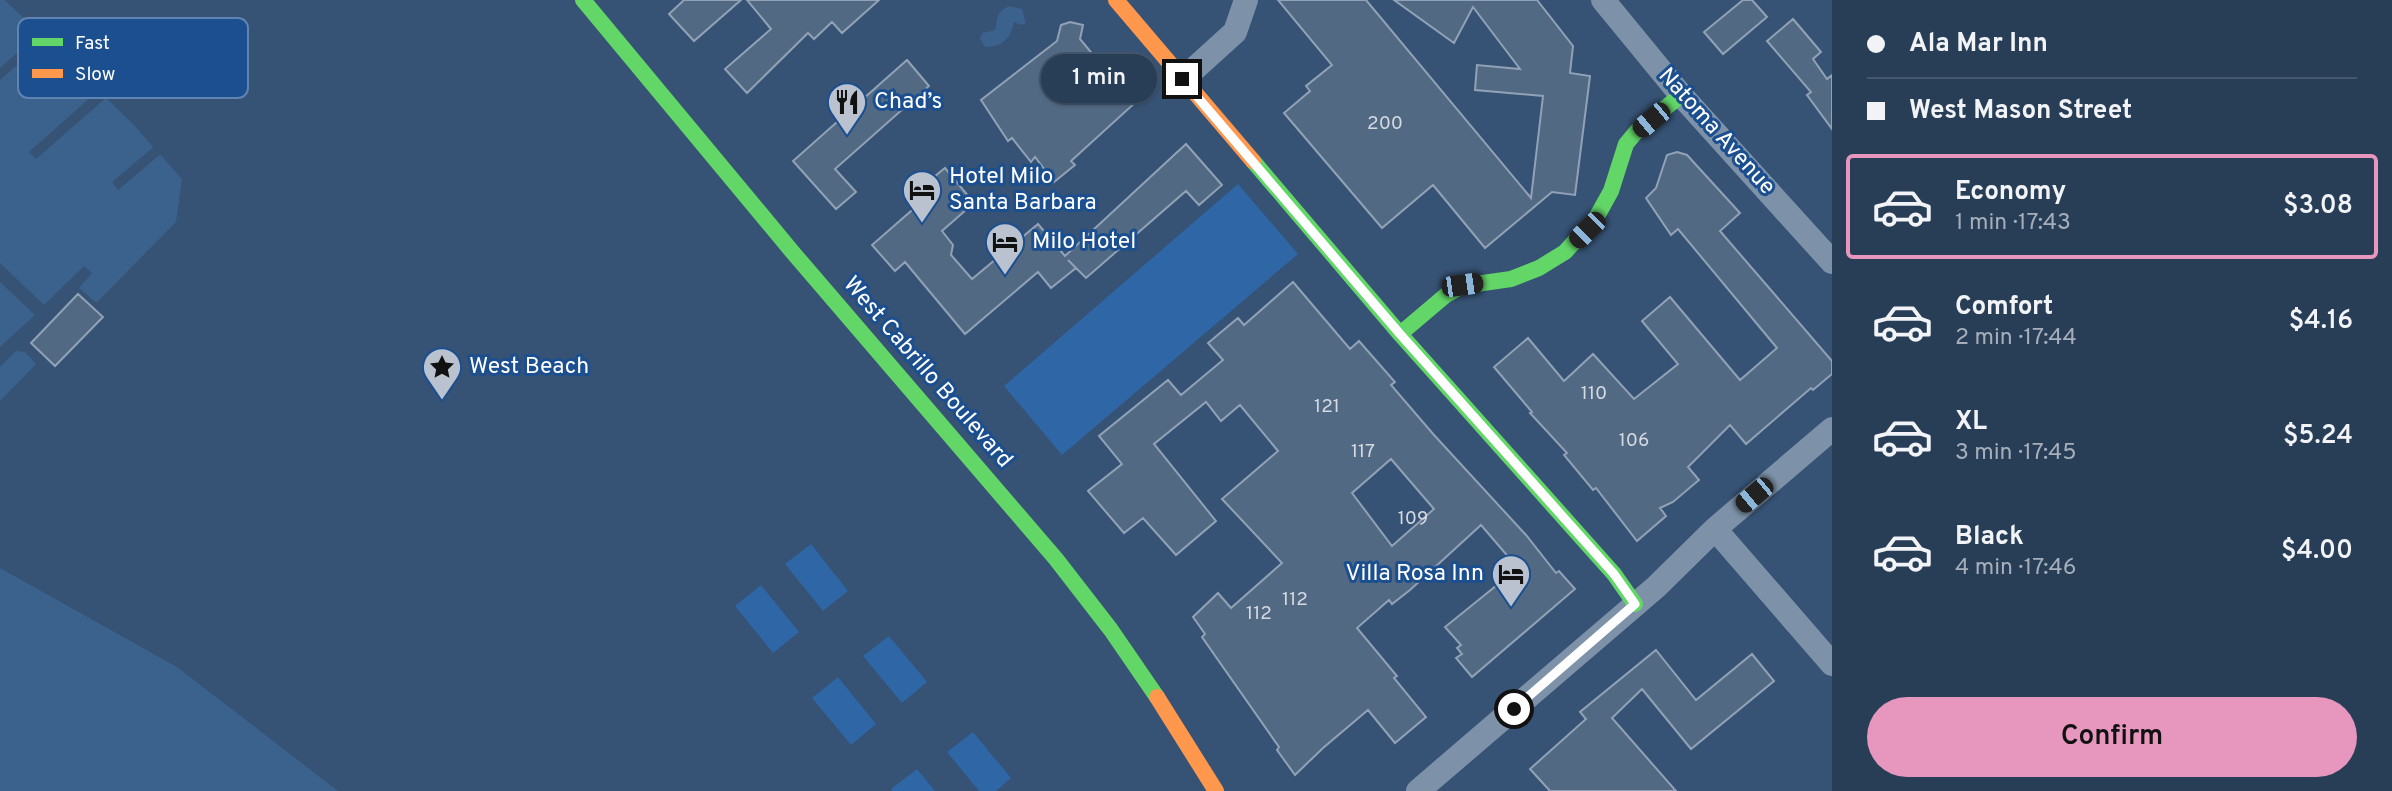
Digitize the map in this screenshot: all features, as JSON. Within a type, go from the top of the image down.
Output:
[{"type":"street","name":"West Cabrillo Boulevard","points":[[583,0],[795,255],[1056,559],[1111,630],[1169,713],[1216,791]]},
{"type":"street","points":[[1116,0],[1400,334],[1614,574],[1635,604]]},
{"type":"street","points":[[1182,79],[1235,32],[1246,0]]},
{"type":"street","name":"Natoma Avenue","points":[[1603,0],[1681,94],[1832,262]]},
{"type":"street","points":[[1400,334],[1462,285],[1511,279],[1539,268],[1565,252],[1597,218],[1611,191],[1626,144],[1681,94]]},
{"type":"street","points":[[1418,791],[1656,587],[1714,529],[1832,429]]},
{"type":"street","points":[[1714,529],[1832,664]]},
{"type":"shaded area","points":[[0,0],[5,0],[24,18],[18,18],[18,98],[106,98],[182,179],[176,222],[0,401]]},
{"type":"shaded area","points":[[1009,6],[1022,9],[1026,23],[1021,25],[1014,22],[1011,33],[1005,40],[985,47],[980,39],[982,33],[996,28],[999,14]]},
{"type":"shaded area","points":[[1238,184],[1298,254],[1062,455],[1004,386]]},
{"type":"shaded area","points":[[811,544],[848,591],[823,611],[785,564]]},
{"type":"shaded area","points":[[0,568],[177,667],[338,791],[0,791]]},
{"type":"shaded area","points":[[761,585],[799,632],[773,653],[735,606]]},
{"type":"shaded area","points":[[889,636],[927,682],[902,703],[863,656]]},
{"type":"shaded area","points":[[838,677],[876,724],[851,745],[812,698]]},
{"type":"shaded area","points":[[973,732],[1011,778],[996,791],[979,791],[947,752]]},
{"type":"shaded area","points":[[917,769],[935,791],[891,789]]},
{"type":"pier","points":[[18,52],[18,64],[0,80],[0,68]]},
{"type":"pier","points":[[90,98],[106,98],[36,159],[29,152]]},
{"type":"pier","points":[[156,145],[163,152],[118,190],[112,182]]},
{"type":"pier","points":[[0,263],[44,305],[84,266],[92,273],[79,288],[99,305],[38,366],[25,352],[16,351],[0,367],[0,347],[35,315],[0,282]]},
{"type":"building","points":[[684,0],[741,0],[694,41],[669,14]]},
{"type":"building","points":[[747,0],[879,0],[842,33],[832,22],[814,39],[808,33],[747,93],[725,69],[771,29]]},
{"type":"building","points":[[1278,0],[1366,0],[1531,198],[1543,96],[1475,90],[1477,65],[1520,69],[1473,7],[1454,43],[1394,0],[1537,0],[1573,46],[1570,73],[1590,76],[1575,195],[1552,192],[1485,248],[1433,185],[1382,228],[1284,113],[1310,91],[1306,86],[1332,65]]},
{"type":"building","points":[[1743,0],[1752,0],[1767,17],[1723,54],[1704,32]]},
{"type":"building","points":[[1793,19],[1821,52],[1813,59],[1827,79],[1832,75],[1832,129],[1807,95],[1811,92],[1767,41]]},
{"type":"building","points":[[1070,22],[1083,25],[1080,39],[1109,74],[1122,62],[1148,91],[1071,161],[1075,165],[1054,182],[1035,157],[1031,162],[1012,138],[1008,141],[981,100],[1057,41],[1061,25]]},
{"type":"building","name":"Chad’s","points":[[907,60],[929,86],[835,169],[856,192],[836,209],[793,161]]},
{"type":"building","points":[[1186,144],[1222,185],[1199,205],[1186,191],[1086,278],[1076,268],[1051,288],[1038,272],[965,334],[905,262],[895,271],[872,245],[919,204],[912,195],[945,168],[974,203],[942,231],[953,245],[951,255],[972,279],[1038,224],[1065,256]]},
{"type":"building","points":[[1677,152],[1687,155],[1740,213],[1720,231],[1832,361],[1832,374],[1813,390],[1811,388],[1746,444],[1730,425],[1688,467],[1699,480],[1673,502],[1660,508],[1666,516],[1637,541],[1494,367],[1528,338],[1564,381],[1593,354],[1634,399],[1678,364],[1642,321],[1670,297],[1740,380],[1777,348],[1678,229],[1671,235],[1646,198],[1656,188],[1667,155]]},
{"type":"building","points":[[1293,282],[1350,349],[1359,341],[1395,382],[1391,385],[1434,435],[1526,535],[1556,573],[1559,571],[1575,589],[1472,677],[1456,658],[1462,654],[1457,648],[1461,645],[1445,627],[1518,568],[1481,525],[1410,590],[1392,604],[1389,600],[1357,628],[1397,676],[1394,678],[1426,717],[1395,743],[1368,710],[1295,775],[1277,750],[1279,747],[1202,637],[1205,634],[1193,617],[1218,593],[1231,608],[1282,563],[1222,499],[1278,451],[1240,405],[1221,421],[1206,402],[1154,444],[1216,521],[1176,555],[1143,518],[1124,533],[1088,491],[1122,464],[1099,436],[1168,380],[1181,395],[1223,360],[1208,343],[1238,318],[1244,325]],"holes":[[[1391,459],[1434,509],[1392,546],[1352,493]]]},
{"type":"building","points":[[78,294],[103,317],[55,366],[31,343]]},
{"type":"building","points":[[1656,650],[1696,700],[1752,654],[1774,681],[1691,749],[1642,689],[1612,718],[1676,791],[1550,791],[1530,769],[1586,719],[1580,712]]},
{"type":"traffic: fast","points":[[583,0],[795,255],[1056,559],[1111,630],[1157,697]]},
{"type":"traffic: fast","points":[[1400,334],[1446,295],[1462,286],[1511,279],[1539,268],[1565,252],[1596,218],[1611,191],[1626,144],[1636,132],[1681,95]]},
{"type":"traffic: fast","points":[[1253,161],[1400,334],[1614,574],[1635,604]]},
{"type":"traffic: slow","points":[[1116,0],[1253,161]]},
{"type":"traffic: slow","points":[[1157,697],[1216,791]]},
{"type":"place","name":"Chad’s","points":[[847,136]]},
{"type":"place","name":"Hotel Milo Santa Barbara","points":[[922,224]]},
{"type":"place","name":"Milo Hotel","points":[[1005,276]]},
{"type":"place","name":"West Beach","points":[[442,401]]},
{"type":"place","name":"Villa Rosa Inn","points":[[1511,608]]},
{"type":"route","points":[[1182,79],[1400,334],[1614,574],[1635,604],[1514,709]]}]
